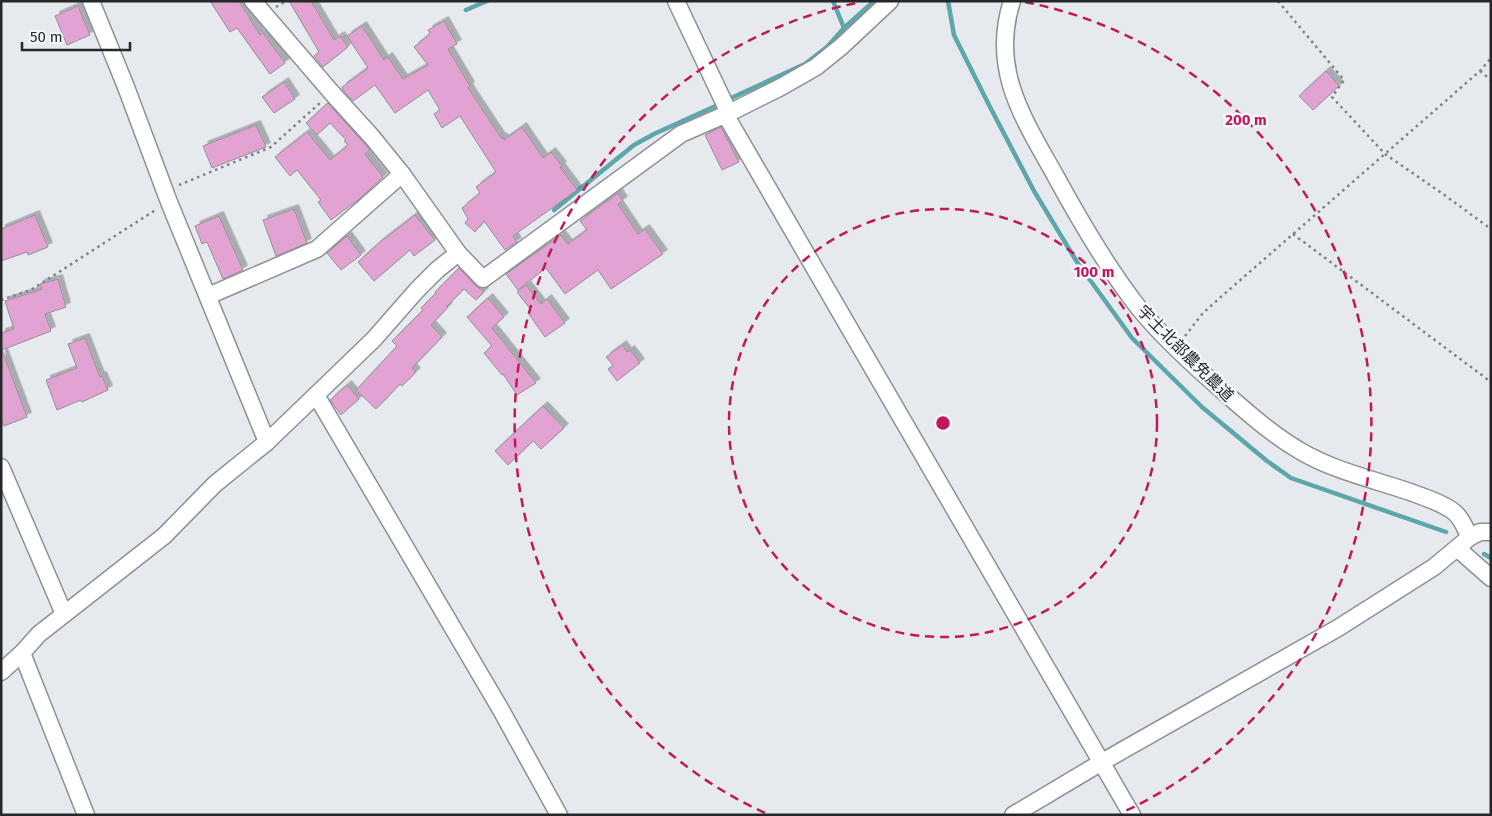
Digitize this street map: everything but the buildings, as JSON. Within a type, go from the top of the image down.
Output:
[{"type":"street","points":[[91,1],[126,87],[169,202],[267,442]]},
{"type":"street","points":[[254,1],[372,137],[402,174],[458,253],[483,279],[680,134],[727,114],[816,67],[842,46],[890,1]]},
{"type":"street","points":[[676,1],[727,114],[1132,815]]},
{"type":"street","name":"宇土北部農免農道","points":[[1012,1],[1007,16],[1004,46],[1005,62],[1017,104],[1092,242],[1138,308],[1215,384],[1265,428],[1296,448],[1327,464],[1351,474],[1402,489],[1448,508],[1461,519],[1470,537]]},
{"type":"street","points":[[208,296],[317,249],[402,174]]},
{"type":"street","points":[[1,672],[39,634],[164,536],[215,484],[267,442],[374,339],[437,270],[458,253]]},
{"type":"street","points":[[316,395],[501,710],[559,815]]},
{"type":"street","points":[[1,467],[64,614]]},
{"type":"street","points":[[1013,815],[1102,762],[1338,628],[1434,567],[1458,549],[1470,537],[1480,532],[1491,532]]},
{"type":"street","points":[[1458,549],[1491,578]]},
{"type":"street","points":[[22,653],[86,815]]},
{"type":"path","points":[[1278,1],[1344,80],[1332,97],[1385,154],[1491,230]]},
{"type":"path","points":[[1176,347],[1203,313],[1480,72],[1491,58]]},
{"type":"path","points":[[1480,72],[1491,80]]},
{"type":"path","points":[[1,300],[31,290],[169,202],[171,189],[271,147],[332,93]]},
{"type":"path","points":[[1293,234],[1491,382]]},
{"type":"waterway","points":[[466,10],[487,1]]},
{"type":"waterway","points":[[833,1],[844,28]]},
{"type":"waterway","points":[[727,100],[805,64],[827,47],[844,28],[874,1]]},
{"type":"waterway","points":[[948,1],[954,35],[1034,191],[1077,262],[1132,338],[1202,407],[1267,461],[1291,478],[1446,532]]},
{"type":"waterway","points":[[554,210],[634,145],[720,104]]},
{"type":"waterway","points":[[1484,554],[1491,558]]}]
